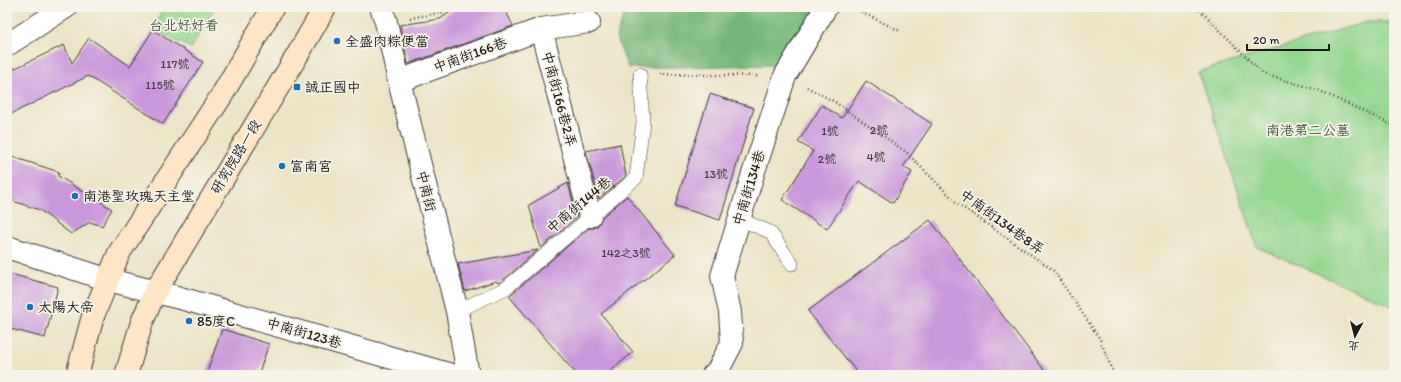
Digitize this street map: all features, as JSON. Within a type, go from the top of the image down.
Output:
[{"type":"main road","points":[[77,375],[93,316],[119,253],[222,95],[273,7]]},
{"type":"main road","name":"研究院路一段","points":[[126,375],[142,322],[155,292],[301,50],[325,7]]},
{"type":"street","points":[[7,45],[66,7]]},
{"type":"street","name":"中南街134巷","points":[[713,375],[717,372],[732,343],[730,312],[722,276],[739,219],[785,76],[826,7]]},
{"type":"street","name":"中南街","points":[[384,15],[398,81],[457,311],[468,375]]},
{"type":"street","points":[[541,29],[589,22]]},
{"type":"street","name":"中南街166巷","points":[[398,81],[541,29]]},
{"type":"street","name":"中南街166巷2弄","points":[[541,29],[590,216]]},
{"type":"street","name":"中南街123巷","points":[[7,247],[109,280],[452,375]]},
{"type":"lane","name":"中南街144巷","points":[[457,311],[506,288],[636,178],[643,122],[640,74]]},
{"type":"lane","points":[[739,219],[770,232],[792,264]]},
{"type":"path","points":[[384,15],[445,12],[449,7]]},
{"type":"path","points":[[850,7],[900,31]]},
{"type":"path","points":[[1197,7],[1263,74],[1318,90],[1394,126]]},
{"type":"path","points":[[640,74],[785,76]]},
{"type":"path","name":"中南街134巷8弄","points":[[785,76],[835,102],[906,152],[958,204],[1053,270],[1100,339],[1114,375]]},
{"type":"green space","name":"台北好好看","points":[[163,7],[215,7],[191,48],[154,30]]},
{"type":"green space","points":[[627,7],[818,7],[780,65],[628,68],[616,37]]},
{"type":"green space","name":"南港第二公墓","points":[[1366,22],[1394,22],[1394,307],[1257,247],[1198,72]]},
{"type":"building","points":[[458,7],[504,7],[513,26],[408,64],[400,25],[440,19]]},
{"type":"building","points":[[153,30],[203,62],[163,124],[88,76],[7,116],[7,72],[64,45],[72,63],[89,38],[130,66]]},
{"type":"building","points":[[866,81],[932,124],[903,167],[912,172],[893,203],[859,181],[827,229],[782,200],[813,151],[798,142],[822,105],[842,118]]},
{"type":"building","points":[[710,94],[754,108],[720,220],[675,206]]},
{"type":"building","points":[[620,144],[626,176],[599,199],[586,151]]},
{"type":"building","points":[[7,155],[59,172],[58,176],[112,209],[102,226],[90,222],[71,234],[40,210],[7,199]]},
{"type":"building","points":[[568,183],[577,217],[541,248],[529,205]]},
{"type":"building","points":[[627,196],[675,255],[601,314],[633,352],[606,375],[577,375],[509,296],[589,228],[594,228],[598,225],[602,217]]},
{"type":"building","points":[[930,220],[1048,375],[859,375],[808,311]]},
{"type":"building","points":[[538,250],[502,281],[498,283],[496,281],[465,291],[458,264]]},
{"type":"building","name":"太陽大帝","points":[[7,273],[58,287],[45,338],[7,328]]},
{"type":"building","points":[[222,329],[269,344],[258,375],[206,375]]},
{"type":"place","name":"全盛肉粽便當","points":[[337,41]]},
{"type":"place","name":"誠正國中","points":[[297,87]]},
{"type":"place","name":"富南宮","points":[[282,166]]},
{"type":"place","name":"南港聖玫瑰天主堂","points":[[75,196]]},
{"type":"place","name":"太陽大帝","points":[[30,307]]},
{"type":"place","name":"85度C","points":[[189,321]]}]
